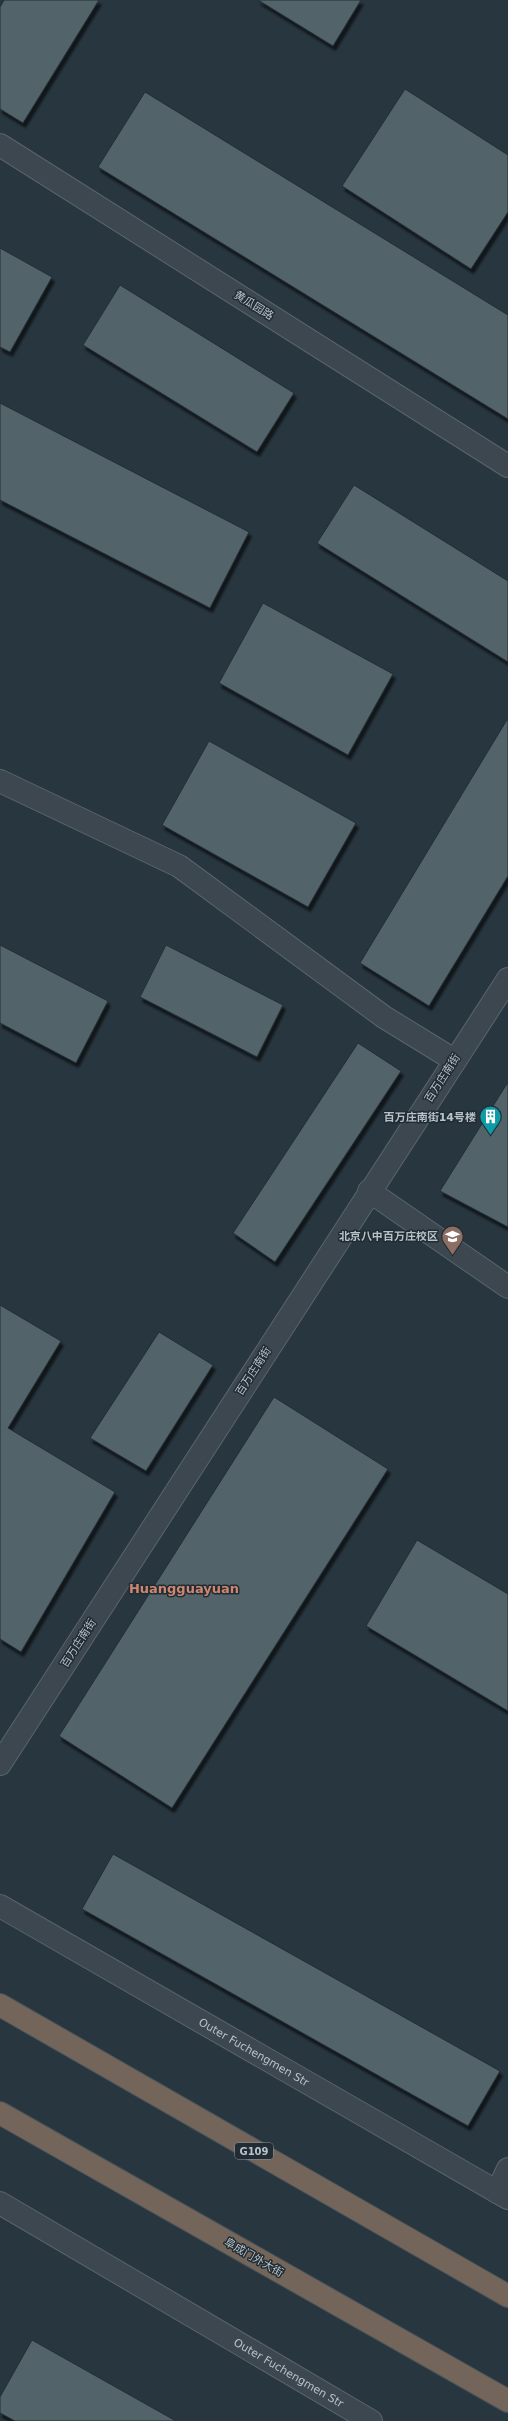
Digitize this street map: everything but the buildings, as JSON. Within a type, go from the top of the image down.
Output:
[{"type":"highway","name":"G109","points":[[0,2005],[508,2296]]},
{"type":"highway","name":"阜成门外大街","points":[[0,2113],[508,2401]]},
{"type":"street","name":"黄瓜园路","points":[[0,145],[508,466]]},
{"type":"street","points":[[0,781],[179,866],[384,1017],[454,1060]]},
{"type":"street","name":"百万庄南街","points":[[0,1764],[369,1191],[508,979]]},
{"type":"street","points":[[369,1191],[508,1287]]},
{"type":"street","name":"Outer Fuchengmen Str","points":[[0,1906],[502,2195]]},
{"type":"street","points":[[502,2195],[508,2169]]},
{"type":"street","name":"Outer Fuchengmen Str","points":[[0,2203],[371,2421]]},
{"type":"place","name":"百万庄南街14号楼","points":[[491,1136]]},
{"type":"place","name":"北京八中百万庄校区","points":[[453,1256]]},
{"type":"district","name":"Huangguayuan","points":[[184,1588]]}]
